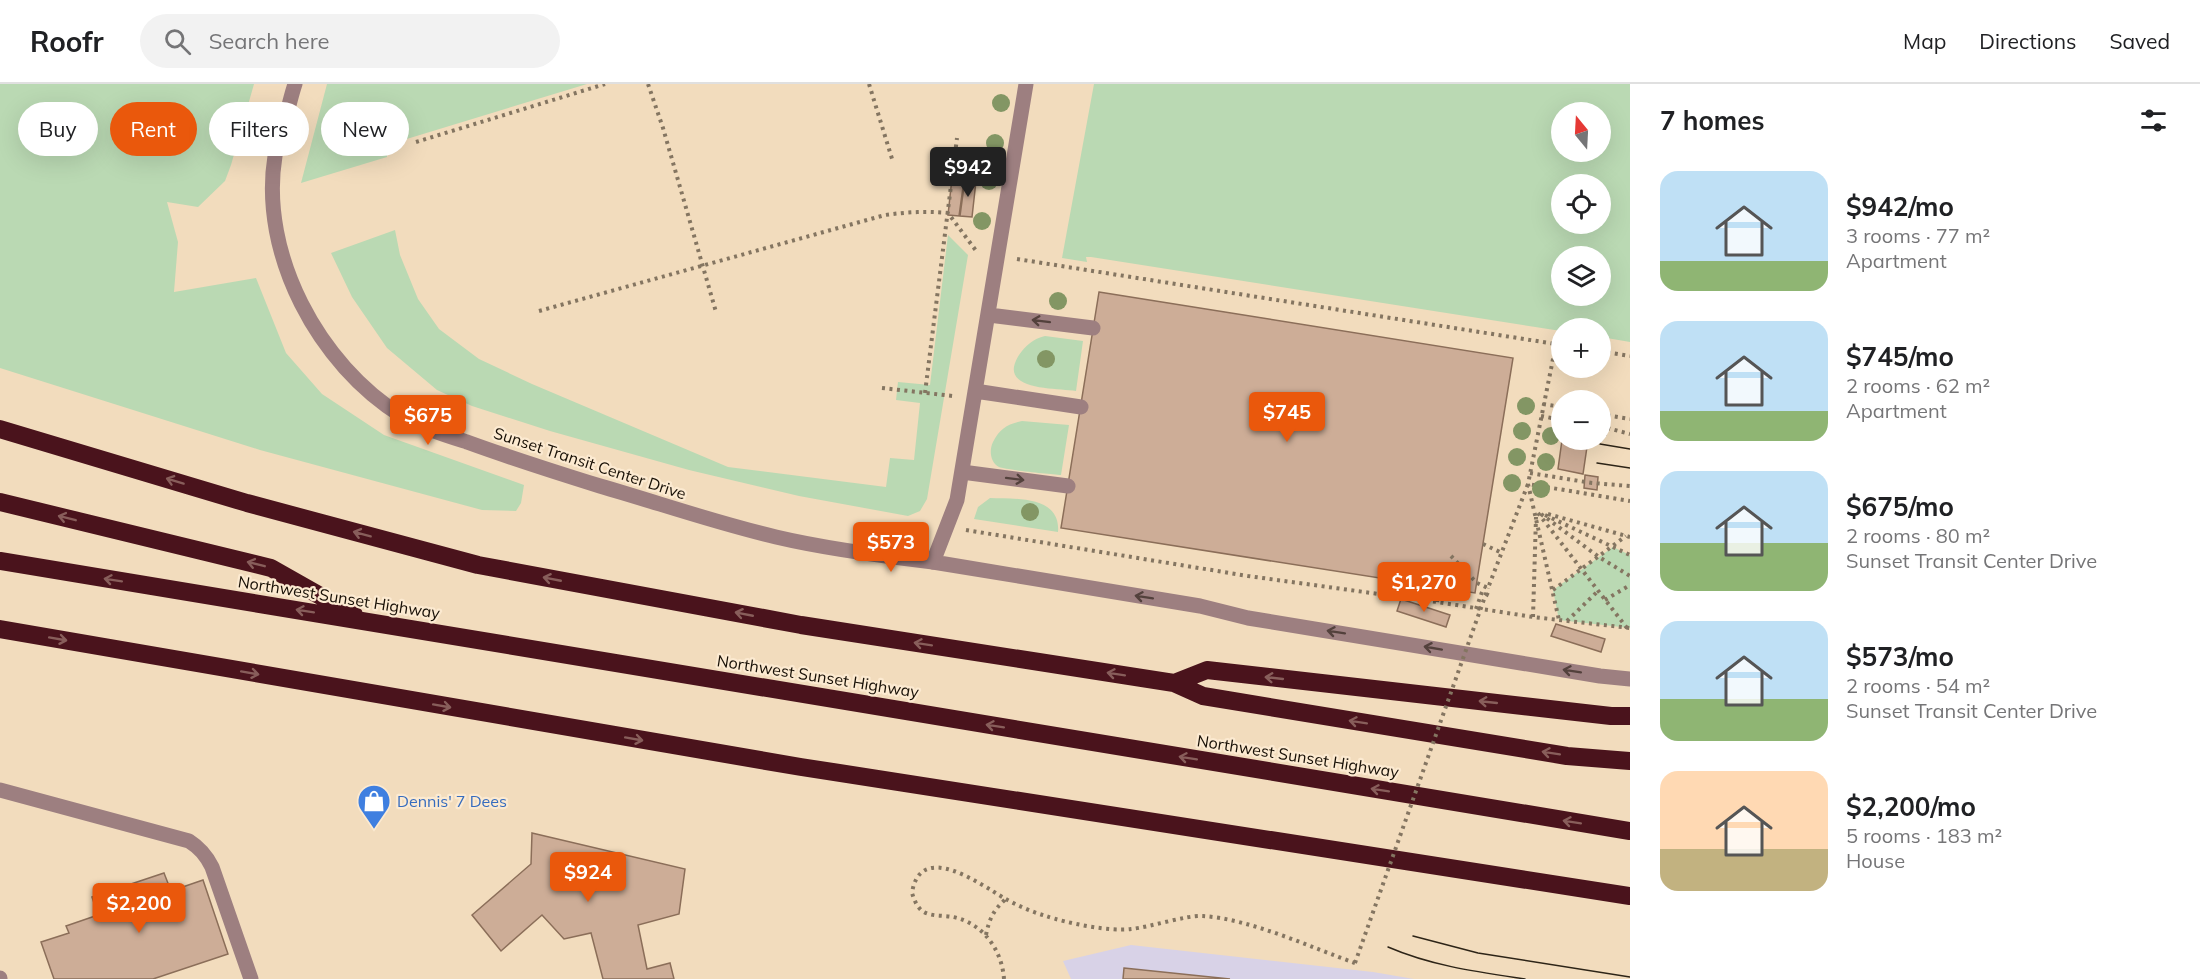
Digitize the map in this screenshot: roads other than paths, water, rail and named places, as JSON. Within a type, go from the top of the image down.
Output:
[{"type":"highway","points":[[0,429],[247,502],[478,565],[801,625],[1174,683],[1203,696],[1567,756],[1630,761]]},
{"type":"highway","points":[[0,502],[271,568],[363,621]]},
{"type":"highway","name":"Northwest Sunset Highway","points":[[0,561],[1630,831]]},
{"type":"highway","points":[[0,629],[801,767],[1630,896]]},
{"type":"highway","points":[[1174,683],[1207,670],[1611,716],[1630,716]]},
{"type":"street","name":"Sunset Transit Center Drive","points":[[295,84],[275,154],[273,180],[274,218],[292,285],[303,310],[349,372],[384,403],[424,427],[518,460],[706,519],[777,537],[1200,606],[1248,618],[1630,679]]},
{"type":"street","points":[[933,562],[957,500],[1026,84]]},
{"type":"street","points":[[989,315],[1093,328]]},
{"type":"street","points":[[975,395],[1081,407]]},
{"type":"street","points":[[962,472],[1068,486]]},
{"type":"street","points":[[0,790],[189,841],[197,846],[205,854],[212,867],[250,979]]},
{"type":"tram line","points":[[1611,446],[1630,449]]},
{"type":"tram line","points":[[1597,463],[1630,468]]},
{"type":"tram line","points":[[1413,936],[1478,953],[1630,977]]},
{"type":"tram line","points":[[1388,947],[1438,964],[1525,979]]},
{"type":"place","name":"Dennis' 7 Dees","points":[[374,830]]}]
